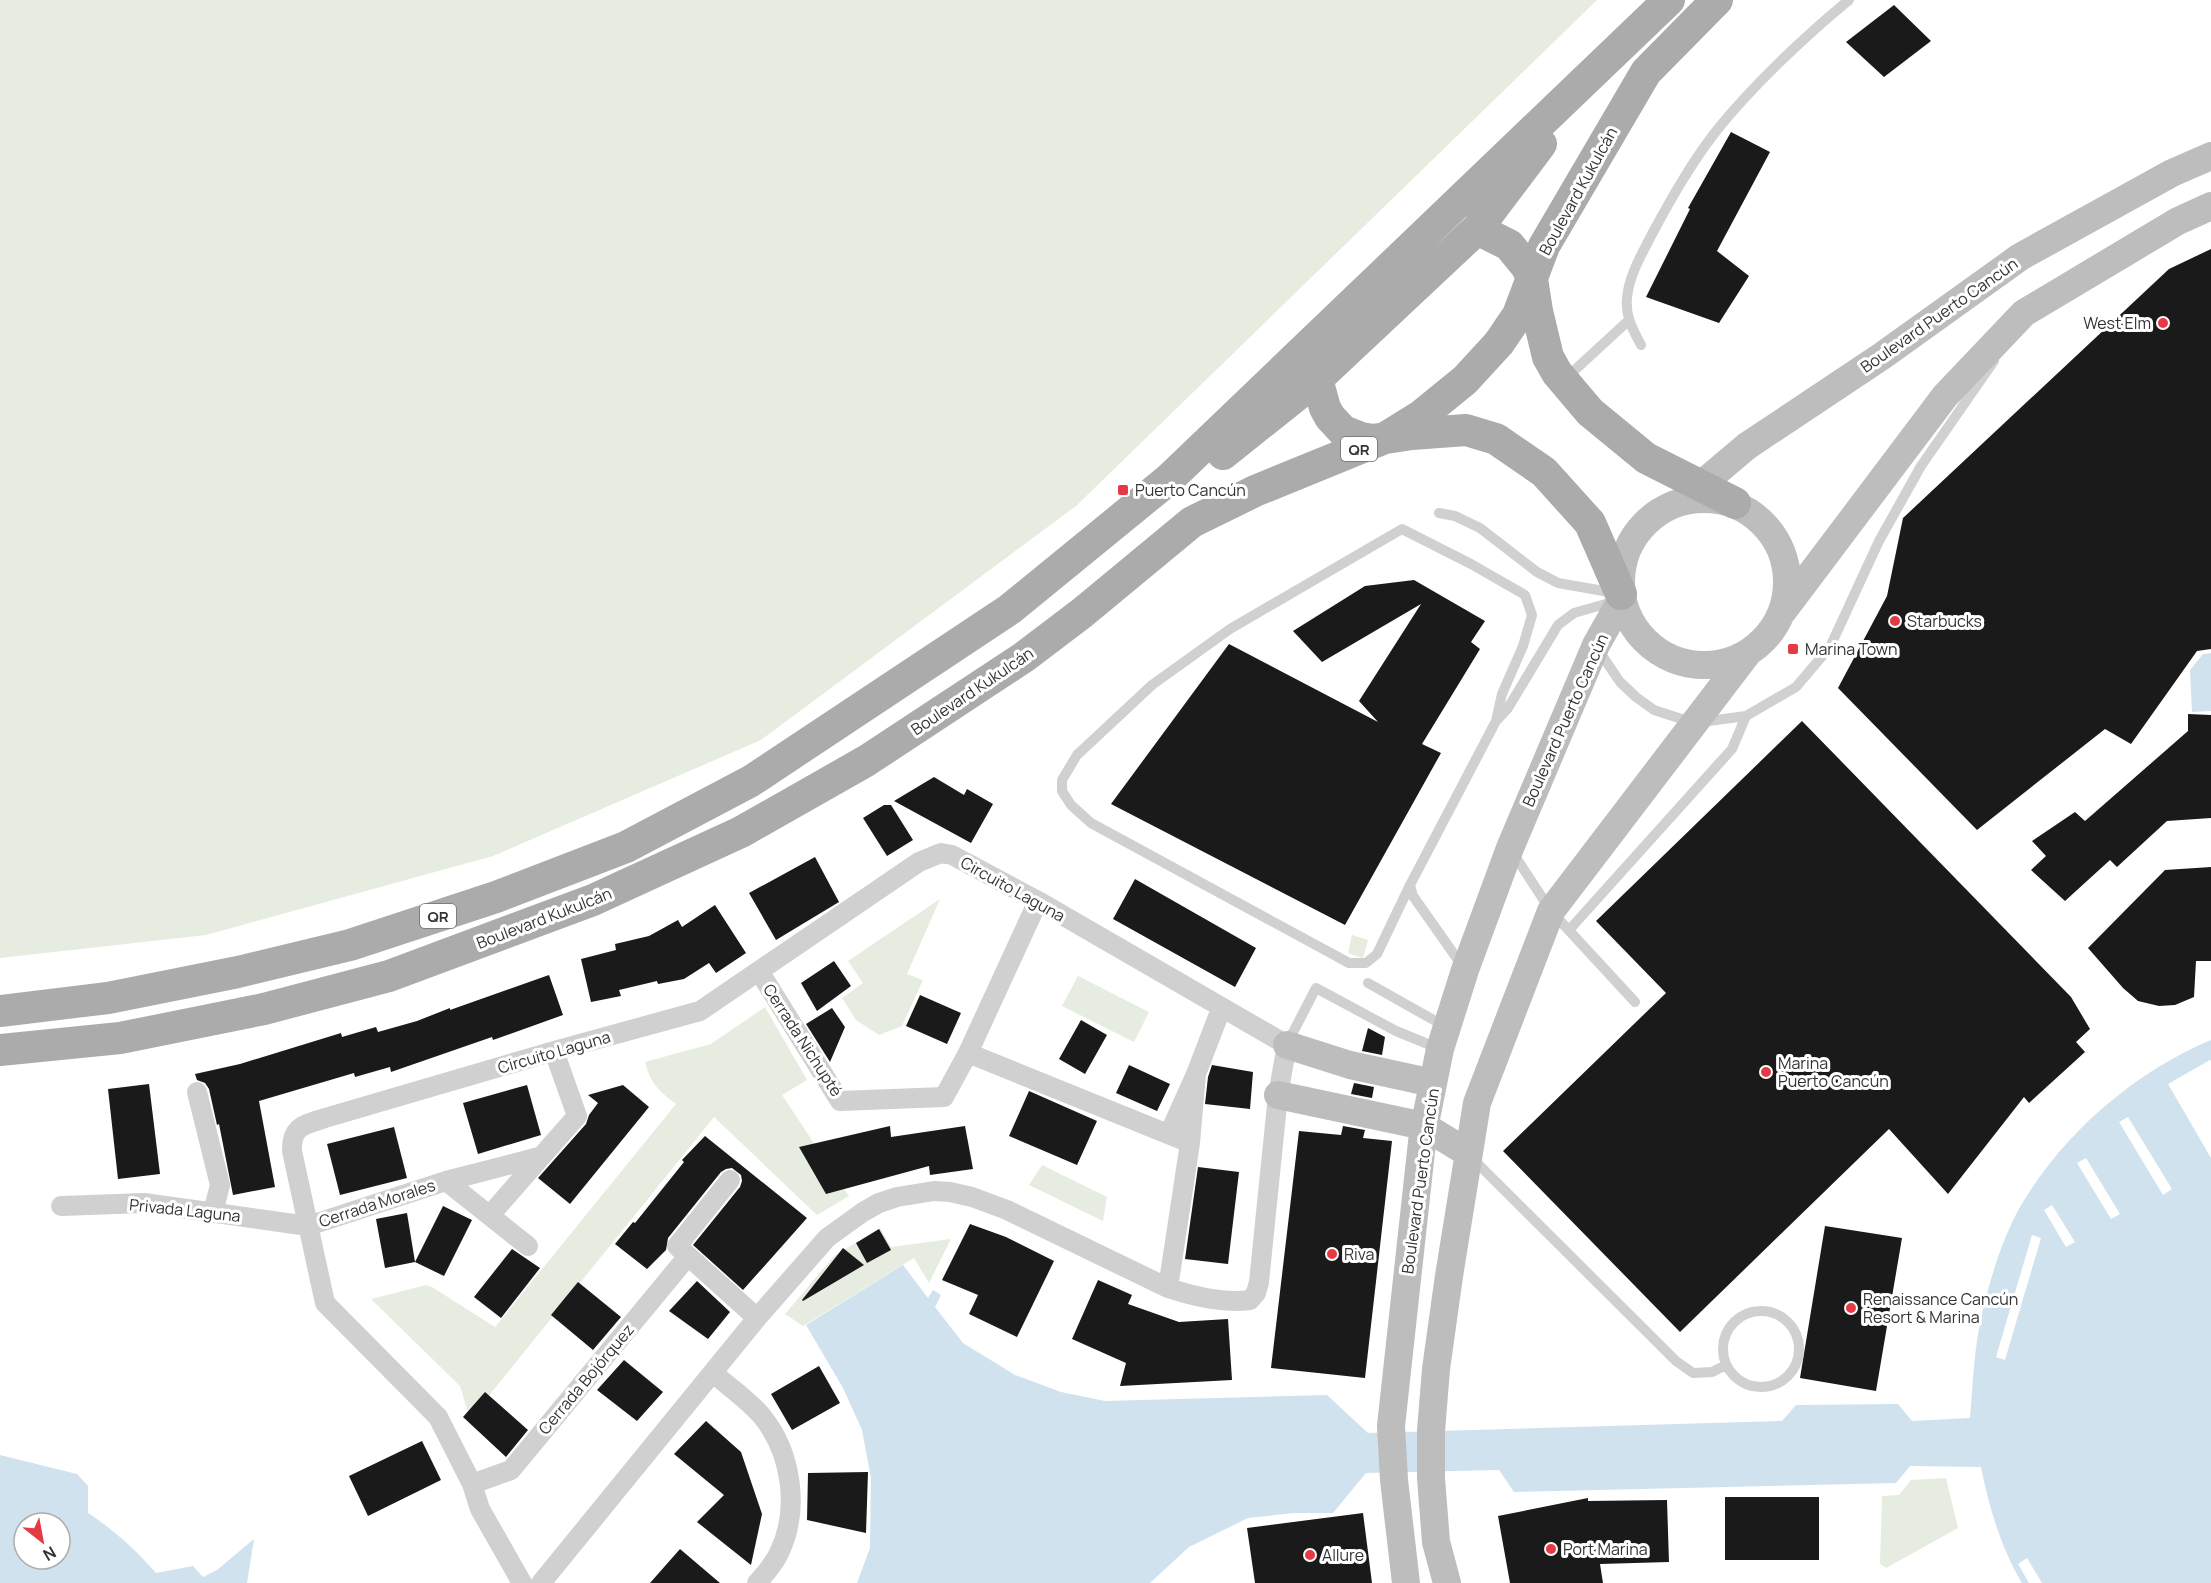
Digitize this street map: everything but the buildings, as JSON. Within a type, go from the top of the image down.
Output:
[{"type":"main road","name":"QR","points":[[0,1011],[108,998],[238,972],[350,945],[496,897],[626,847],[751,781],[1010,609],[1168,480],[1669,0]]},
{"type":"main road","name":"Boulevard Kukulcán","points":[[0,1050],[120,1038],[264,1009],[389,976],[593,900],[741,832],[866,761],[1024,657],[1082,613],[1191,522],[1255,491],[1385,438],[1444,399],[1484,360],[1518,315],[1544,246],[1646,72],[1717,0]]},
{"type":"main road","points":[[1168,480],[1190,473],[1216,460],[1317,379],[1477,229],[1540,145],[1563,101]]},
{"type":"main road","points":[[1477,229],[1509,245],[1527,267],[1532,279],[1548,357],[1590,412],[1692,493],[1735,503]]},
{"type":"main road","points":[[1317,379],[1325,408],[1343,431],[1373,440],[1466,430],[1496,439],[1544,472],[1590,523],[1621,597]]},
{"type":"street","name":"Boulevard Puerto Cancún","points":[[1692,493],[1747,446],[1882,356],[2020,257],[2172,173],[2211,156]]},
{"type":"street","points":[[1447,1583],[1436,1542],[1431,1478],[1431,1431],[1438,1357],[1468,1154],[1477,1103],[1561,920],[1694,723],[1747,654],[1769,635],[1783,611],[1945,396],[2024,313],[2178,221],[2211,206]]},
{"type":"street","points":[[1692,493],[1656,513],[1639,528],[1627,548],[1621,571],[1621,597],[1631,624],[1648,644],[1670,658],[1695,665],[1722,664],[1747,654]]},
{"type":"street","points":[[1735,503],[1757,516],[1775,535],[1786,559],[1788,585],[1783,611]]},
{"type":"street","name":"Boulevard Puerto Cancún","points":[[1406,1583],[1394,1480],[1391,1426],[1424,1126],[1433,1083],[1443,1038],[1465,970],[1510,848],[1596,645],[1621,597]]},
{"type":"street","name":"Circuito Laguna","points":[[522,1583],[480,1509],[472,1484],[438,1417],[325,1303],[292,1151],[291,1139],[297,1129],[325,1118],[700,1011],[919,862],[941,853],[952,855],[1038,901],[1221,1009],[1287,1045]]},
{"type":"street","name":"Cerrada Nichupté","points":[[759,971],[840,1101],[944,1097],[968,1053],[1038,901]]},
{"type":"street","points":[[1169,1134],[1196,1074],[1221,1009]]},
{"type":"street","points":[[541,1583],[757,1318],[827,1238],[846,1223],[879,1203],[897,1197],[934,1191],[972,1197],[1007,1210],[1168,1288],[1189,1295],[1239,1301],[1250,1300],[1256,1293],[1259,1282],[1278,1095],[1287,1045],[1350,1065],[1433,1083]]},
{"type":"street","points":[[490,1215],[577,1116],[554,1051]]},
{"type":"street","points":[[968,1053],[1190,1143]]},
{"type":"street","points":[[1168,1288],[1190,1143],[1196,1074]]},
{"type":"street","points":[[197,1092],[220,1185],[213,1212]]},
{"type":"street","points":[[1278,1095],[1424,1126],[1468,1154]]},
{"type":"street","name":"Cerrada Morales","points":[[308,1226],[446,1181],[539,1157]]},
{"type":"street","points":[[730,1180],[676,1246],[757,1318]]},
{"type":"street","name":"Cerrada Morales","points":[[446,1181],[528,1246]]},
{"type":"street","name":"Privada Laguna","points":[[61,1206],[144,1203],[308,1226]]},
{"type":"street","name":"Cerrada Bojórquez","points":[[472,1484],[511,1470],[688,1256]]},
{"type":"street","points":[[713,1373],[759,1413],[770,1428],[780,1447],[790,1482],[786,1534],[778,1556],[757,1583]]},
{"type":"lane","points":[[1641,345],[1628,321],[1627,298],[1635,267],[1668,205],[1708,142],[1755,88],[1849,0]]},
{"type":"lane","points":[[1596,645],[1614,674],[1636,697],[1654,710],[1694,723],[1746,716],[1796,687],[1830,647],[1879,541],[1921,466],[1981,382],[2024,313]]},
{"type":"lane","points":[[1564,380],[1628,321]]},
{"type":"lane","points":[[1439,513],[1455,516],[1480,528],[1537,572],[1558,583],[1621,597]]},
{"type":"lane","points":[[1496,721],[1502,694],[1523,646],[1533,615],[1525,595],[1402,529],[1230,629],[1152,685],[1077,755],[1062,780],[1062,791],[1071,805],[1091,823],[1349,963],[1366,963],[1377,954],[1410,885],[1496,721],[1508,708],[1558,625],[1574,613],[1621,597]]},
{"type":"lane","points":[[1561,920],[1732,749],[1746,716]]},
{"type":"lane","points":[[1510,848],[1561,920],[1635,1002]]},
{"type":"lane","points":[[1410,885],[1413,896],[1465,970]]},
{"type":"lane","points":[[1368,983],[1443,1038]]},
{"type":"lane","points":[[1287,1045],[1316,988],[1396,1031],[1443,1038]]},
{"type":"lane","points":[[1468,1154],[1676,1361],[1693,1373],[1712,1372],[1726,1365]]},
{"type":"lane","points":[[1764,1311],[1777,1314],[1788,1321],[1796,1332],[1800,1345],[1799,1357],[1788,1377],[1778,1384],[1754,1387],[1742,1383],[1726,1365],[1723,1354],[1724,1340],[1729,1328],[1739,1318],[1751,1312],[1764,1311]]},
{"type":"shaded area","points":[[0,0],[1597,0],[1076,506],[761,740],[493,856],[206,935],[0,958]]},
{"type":"shaded area","points":[[940,899],[907,974],[923,980],[902,1026],[879,1035],[856,1020],[842,998],[863,983],[848,961]]},
{"type":"shaded area","points":[[1352,935],[1368,940],[1363,958],[1348,953]]},
{"type":"shaded area","points":[[1078,976],[1149,1012],[1134,1042],[1062,1006]]},
{"type":"shaded area","points":[[765,1007],[807,1080],[782,1095],[849,1196],[817,1215],[714,1117],[470,1419],[460,1386],[371,1299],[426,1285],[495,1327],[676,1104],[656,1086],[645,1062],[711,1044]]},
{"type":"shaded area","points":[[1042,1165],[1107,1197],[1103,1221],[1029,1185]]},
{"type":"shaded area","points":[[880,1228],[891,1247],[951,1239],[929,1283],[914,1258],[803,1326],[785,1314],[834,1256]]},
{"type":"shaded area","points":[[1946,1478],[1958,1528],[1886,1568],[1880,1564],[1882,1496],[1899,1495],[1911,1480]]},
{"type":"water","points":[[2211,653],[2211,711],[2192,712],[2190,670],[2203,654]]},
{"type":"water","points":[[2211,1040],[2211,1583],[2022,1583],[1997,1527],[1981,1467],[1910,1466],[1896,1483],[1514,1492],[1499,1470],[1366,1473],[1333,1513],[1294,1513],[1248,1518],[1189,1547],[1150,1583],[857,1583],[870,1548],[871,1478],[862,1430],[843,1388],[806,1325],[903,1265],[928,1298],[933,1290],[941,1295],[935,1307],[963,1343],[1015,1375],[1061,1392],[1105,1401],[1327,1395],[1368,1433],[1782,1421],[1796,1405],[1898,1404],[1912,1421],[1970,1418],[1979,1327],[2004,1242],[2023,1202],[2060,1151],[2105,1106],[2156,1069]]},
{"type":"water","points":[[0,1455],[77,1474],[88,1486],[88,1513],[107,1526],[141,1556],[156,1573],[193,1566],[203,1577],[217,1570],[254,1539],[247,1583],[0,1583]]},
{"type":"pier","points":[[2211,1061],[2211,1158],[2168,1084]]},
{"type":"pier","points":[[2128,1117],[2172,1189],[2163,1195],[2119,1122]]},
{"type":"pier","points":[[2086,1158],[2120,1214],[2111,1219],[2077,1163]]},
{"type":"pier","points":[[2052,1205],[2075,1242],[2066,1247],[2044,1210]]},
{"type":"pier","points":[[2032,1235],[2041,1238],[2005,1360],[1996,1357]]},
{"type":"pier","points":[[2027,1558],[2042,1583],[2029,1583],[2018,1564]]},
{"type":"place","name":"West Elm","points":[[2163,323]]},
{"type":"place","name":"Puerto Cancún","points":[[1123,490]]},
{"type":"place","name":"Starbucks","points":[[1895,621]]},
{"type":"place","name":"Marina Town","points":[[1793,649]]},
{"type":"place","name":"Marina Puerto Cancún","points":[[1766,1072]]},
{"type":"place","name":"Riva","points":[[1332,1254]]},
{"type":"place","name":"Renaissance Cancún Resort & Marina","points":[[1851,1308]]},
{"type":"place","name":"Port Marina","points":[[1551,1549]]},
{"type":"place","name":"Allure","points":[[1310,1555]]}]
